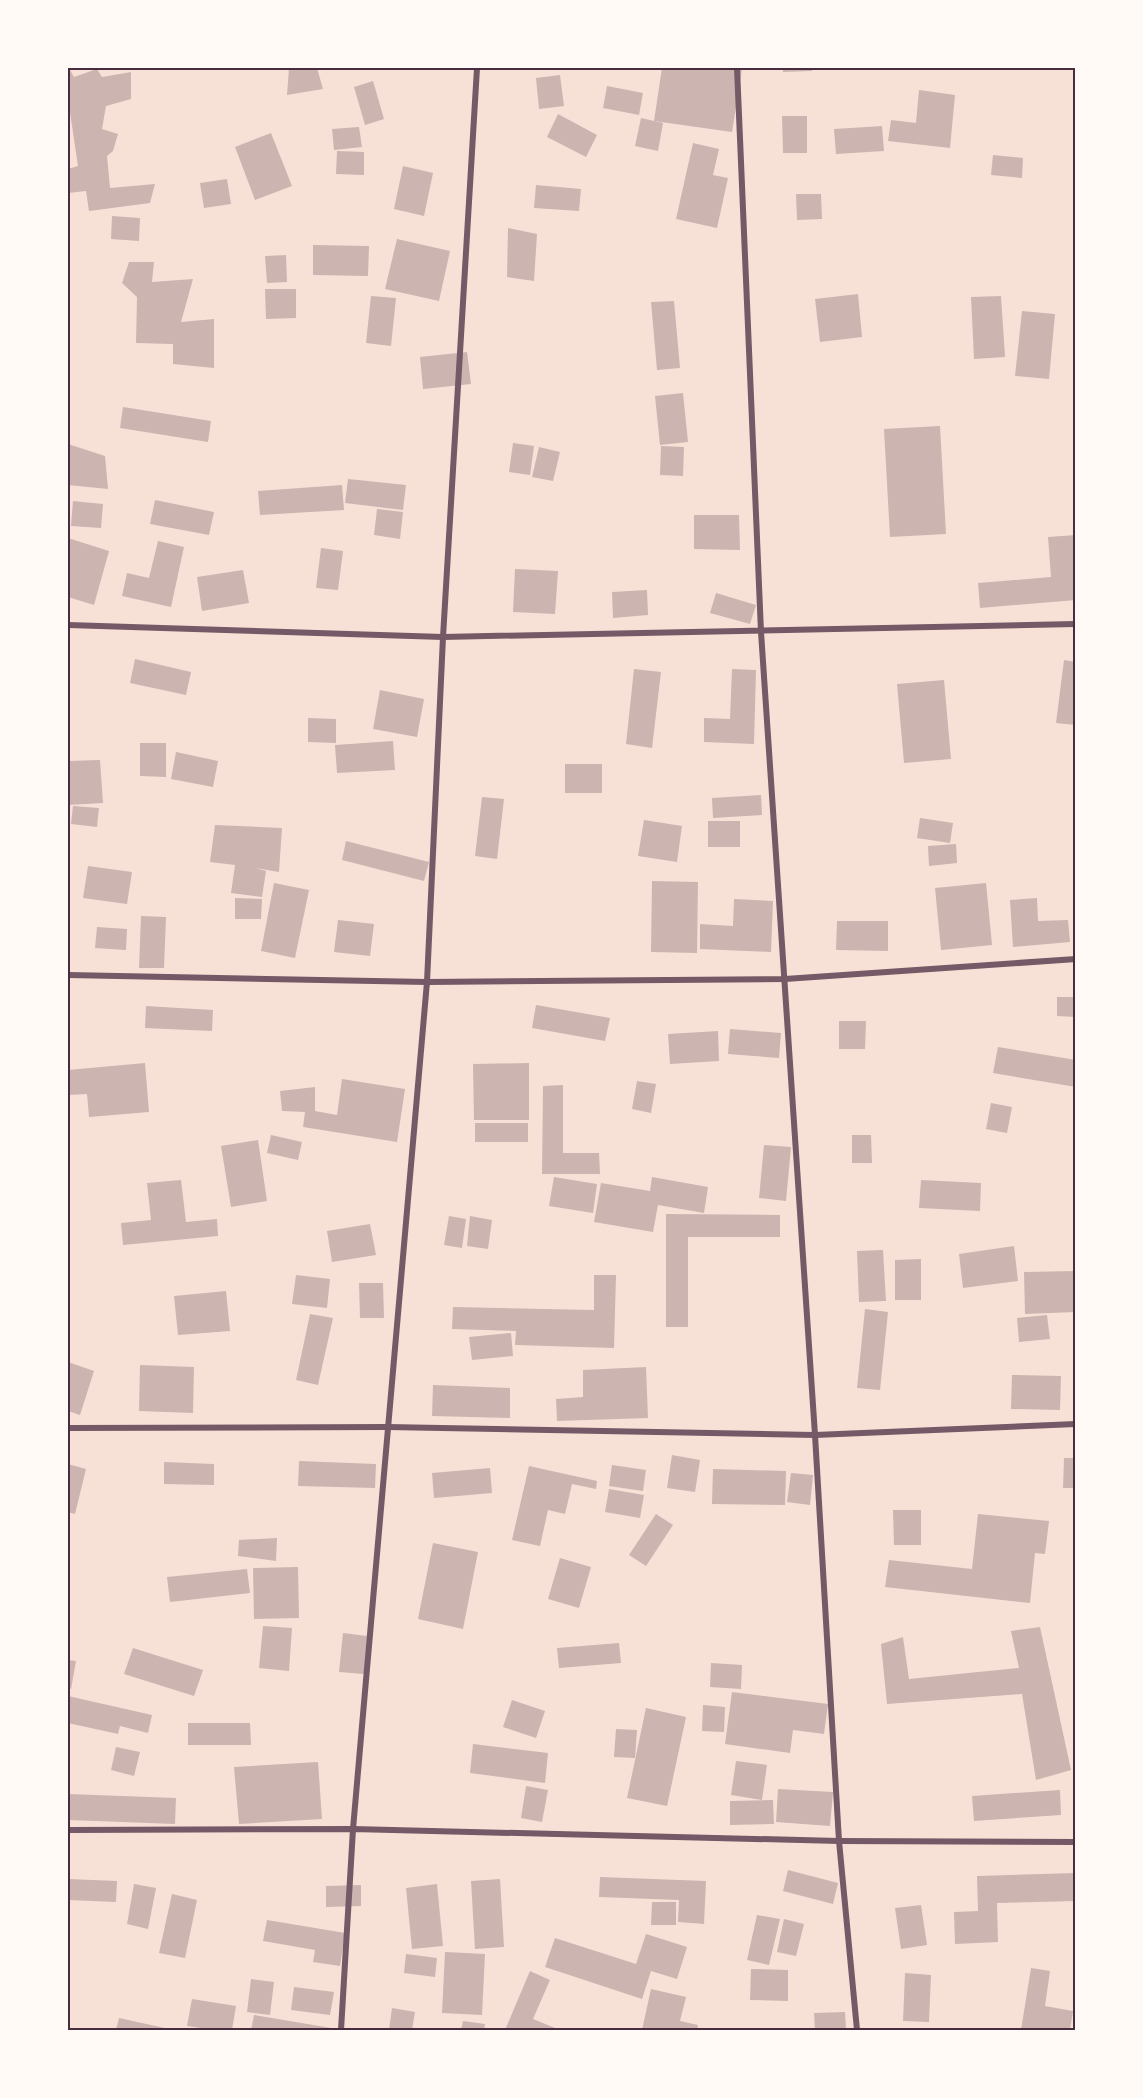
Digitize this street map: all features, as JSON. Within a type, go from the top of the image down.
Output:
[{"type":"street","points":[[341,2031],[353,1830],[428,982],[443,638],[477,68]]},
{"type":"street","points":[[737,68],[761,632],[815,1435],[839,1841],[857,2031]]},
{"type":"street","points":[[68,625],[443,638],[1076,624]]},
{"type":"street","points":[[68,975],[428,982],[784,979],[1076,958]]},
{"type":"street","points":[[68,1428],[387,1427],[815,1435],[1076,1424]]},
{"type":"street","points":[[68,1830],[353,1830],[839,1841],[1076,1842]]},
{"type":"building","points":[[289,68],[317,68],[323,89],[287,95]]},
{"type":"building","points":[[662,68],[742,69],[732,132],[654,121]]},
{"type":"building","points":[[783,68],[812,68],[812,71],[783,72]]},
{"type":"building","points":[[97,69],[102,77],[131,72],[131,99],[106,106],[102,129],[118,134],[113,151],[107,156],[110,188],[155,184],[150,203],[89,211],[86,191],[68,193],[68,169],[78,166],[68,99],[68,70],[74,77]]},
{"type":"building","points":[[560,75],[564,106],[539,109],[536,78]]},
{"type":"building","points":[[373,81],[384,119],[365,125],[354,87]]},
{"type":"building","points":[[607,86],[643,93],[639,115],[603,108]]},
{"type":"building","points":[[919,90],[955,95],[950,148],[888,141],[891,120],[916,123]]},
{"type":"building","points":[[558,114],[597,135],[586,157],[547,137]]},
{"type":"building","points":[[782,116],[807,116],[807,153],[783,153]]},
{"type":"building","points":[[641,118],[663,123],[658,151],[635,146]]},
{"type":"building","points":[[882,126],[884,151],[836,154],[834,129]]},
{"type":"building","points":[[359,127],[362,147],[334,150],[332,129]]},
{"type":"building","points":[[271,133],[292,186],[255,200],[235,147]]},
{"type":"building","points":[[693,143],[719,149],[713,175],[728,178],[717,228],[676,219]]},
{"type":"building","points":[[337,151],[364,152],[364,175],[336,174]]},
{"type":"building","points":[[993,155],[1023,158],[1022,178],[991,175]]},
{"type":"building","points":[[403,166],[433,173],[424,216],[394,209]]},
{"type":"building","points":[[227,179],[231,204],[204,208],[200,183]]},
{"type":"building","points":[[536,185],[581,189],[579,211],[534,208]]},
{"type":"building","points":[[796,194],[821,194],[822,219],[797,220]]},
{"type":"building","points":[[112,216],[140,218],[139,241],[111,239]]},
{"type":"building","points":[[508,228],[537,234],[534,281],[507,277]]},
{"type":"building","points":[[397,239],[450,251],[439,301],[385,289]]},
{"type":"building","points":[[313,245],[369,246],[368,276],[313,275]]},
{"type":"building","points":[[286,255],[287,282],[267,283],[265,256]]},
{"type":"building","points":[[129,262],[154,262],[152,282],[193,279],[181,322],[214,319],[214,368],[173,364],[173,344],[136,343],[137,297],[122,283]]},
{"type":"building","points":[[265,289],[296,289],[296,318],[266,319]]},
{"type":"building","points":[[858,294],[862,337],[820,342],[815,299]]},
{"type":"building","points":[[371,296],[396,298],[391,346],[366,343]]},
{"type":"building","points":[[1001,296],[1005,357],[974,359],[971,297]]},
{"type":"building","points":[[674,301],[680,368],[657,370],[651,302]]},
{"type":"building","points":[[1022,311],[1055,314],[1049,379],[1015,376]]},
{"type":"building","points":[[467,352],[471,384],[423,389],[420,357]]},
{"type":"building","points":[[683,393],[688,442],[660,445],[655,396]]},
{"type":"building","points":[[123,407],[211,421],[208,442],[120,428]]},
{"type":"building","points":[[940,426],[946,534],[890,537],[884,429]]},
{"type":"building","points":[[513,443],[534,446],[530,475],[509,472]]},
{"type":"building","points":[[68,444],[105,456],[108,489],[68,485]]},
{"type":"building","points":[[661,446],[684,447],[683,476],[660,475]]},
{"type":"building","points":[[539,447],[560,452],[553,481],[532,477]]},
{"type":"building","points":[[348,479],[406,485],[403,510],[345,503]]},
{"type":"building","points":[[342,485],[344,510],[260,515],[258,491]]},
{"type":"building","points":[[155,500],[214,512],[209,535],[150,524]]},
{"type":"building","points":[[73,501],[103,504],[101,528],[71,526]]},
{"type":"building","points":[[377,509],[403,512],[400,539],[374,535]]},
{"type":"building","points":[[694,515],[739,515],[740,550],[694,549]]},
{"type":"building","points":[[1076,535],[1076,600],[980,608],[978,583],[1051,577],[1048,537]]},
{"type":"building","points":[[68,538],[109,551],[94,605],[68,597]]},
{"type":"building","points":[[158,541],[184,547],[171,607],[122,596],[127,573],[149,578]]},
{"type":"building","points":[[321,548],[343,551],[338,590],[316,588]]},
{"type":"building","points":[[515,569],[558,571],[555,614],[513,612]]},
{"type":"building","points":[[243,570],[249,603],[202,611],[197,577]]},
{"type":"building","points":[[647,590],[648,615],[613,618],[612,592]]},
{"type":"building","points":[[716,593],[756,605],[750,624],[710,613]]},
{"type":"building","points":[[135,659],[191,672],[186,695],[130,683]]},
{"type":"building","points":[[1064,660],[1076,662],[1076,725],[1056,723]]},
{"type":"building","points":[[634,669],[661,672],[652,748],[626,744]]},
{"type":"building","points":[[732,669],[756,670],[754,744],[704,742],[704,718],[730,719]]},
{"type":"building","points":[[944,680],[951,759],[904,763],[897,684]]},
{"type":"building","points":[[380,690],[424,699],[417,737],[373,729]]},
{"type":"building","points":[[308,718],[336,719],[336,743],[308,742]]},
{"type":"building","points":[[393,741],[395,770],[337,773],[335,745]]},
{"type":"building","points":[[140,743],[166,743],[166,777],[140,776]]},
{"type":"building","points":[[176,752],[218,761],[213,787],[171,779]]},
{"type":"building","points":[[100,760],[103,803],[68,805],[68,761]]},
{"type":"building","points":[[565,764],[602,764],[602,793],[565,793]]},
{"type":"building","points":[[761,795],[762,815],[713,818],[712,798]]},
{"type":"building","points":[[482,797],[504,799],[497,859],[475,856]]},
{"type":"building","points":[[73,806],[99,808],[97,827],[71,824]]},
{"type":"building","points":[[920,818],[953,823],[950,843],[917,838]]},
{"type":"building","points":[[644,820],[682,826],[677,862],[638,856]]},
{"type":"building","points":[[708,821],[740,821],[740,847],[708,847]]},
{"type":"building","points":[[215,825],[282,828],[279,872],[255,868],[266,871],[262,897],[231,893],[235,865],[210,862]]},
{"type":"building","points":[[346,841],[429,862],[424,881],[342,860]]},
{"type":"building","points":[[956,844],[957,863],[929,866],[928,846]]},
{"type":"building","points":[[88,866],[132,872],[127,904],[83,898]]},
{"type":"building","points":[[652,881],[698,882],[697,953],[651,952]]},
{"type":"building","points":[[274,883],[309,890],[295,958],[261,951]]},
{"type":"building","points":[[986,883],[992,945],[941,950],[935,888]]},
{"type":"building","points":[[235,898],[262,899],[261,919],[235,919]]},
{"type":"building","points":[[1037,898],[1038,921],[1068,920],[1070,942],[1013,947],[1010,900]]},
{"type":"building","points":[[734,899],[773,901],[771,952],[700,949],[700,924],[733,926]]},
{"type":"building","points":[[141,916],[166,917],[164,968],[139,968]]},
{"type":"building","points":[[338,920],[374,924],[370,956],[334,952]]},
{"type":"building","points":[[837,921],[888,921],[888,951],[836,950]]},
{"type":"building","points":[[97,927],[127,929],[126,950],[95,948]]},
{"type":"building","points":[[1057,997],[1076,997],[1076,1017],[1057,1016]]},
{"type":"building","points":[[536,1005],[610,1018],[605,1041],[532,1028]]},
{"type":"building","points":[[146,1006],[213,1010],[212,1031],[145,1028]]},
{"type":"building","points":[[839,1021],[866,1021],[865,1049],[839,1049]]},
{"type":"building","points":[[730,1029],[781,1033],[779,1058],[728,1054]]},
{"type":"building","points":[[718,1031],[719,1061],[670,1064],[668,1034]]},
{"type":"building","points":[[998,1047],[1076,1060],[1076,1087],[993,1073]]},
{"type":"building","points":[[145,1063],[149,1112],[89,1117],[87,1094],[68,1095],[68,1070]]},
{"type":"building","points":[[529,1063],[529,1120],[474,1120],[473,1064]]},
{"type":"building","points":[[342,1079],[405,1089],[397,1142],[303,1127],[305,1112],[282,1111],[280,1091],[315,1087],[315,1111],[337,1115]]},
{"type":"building","points":[[637,1081],[656,1084],[651,1113],[632,1109]]},
{"type":"building","points":[[563,1085],[563,1153],[599,1153],[600,1174],[542,1174],[543,1086]]},
{"type":"building","points":[[991,1103],[1012,1107],[1007,1133],[986,1129]]},
{"type":"building","points":[[475,1123],[528,1123],[528,1142],[475,1142]]},
{"type":"building","points":[[271,1135],[302,1142],[298,1160],[267,1153]]},
{"type":"building","points":[[852,1135],[871,1135],[872,1163],[852,1163]]},
{"type":"building","points":[[258,1140],[267,1201],[231,1207],[221,1146]]},
{"type":"building","points":[[764,1145],[791,1147],[786,1201],[759,1198]]},
{"type":"building","points":[[554,1177],[597,1184],[593,1213],[549,1206]]},
{"type":"building","points":[[652,1177],[708,1187],[704,1213],[658,1205],[653,1232],[594,1222],[601,1183],[650,1191]]},
{"type":"building","points":[[181,1180],[186,1222],[217,1219],[218,1236],[123,1245],[121,1223],[151,1220],[147,1183]]},
{"type":"building","points":[[921,1180],[981,1183],[980,1211],[919,1208]]},
{"type":"building","points":[[666,1214],[780,1215],[780,1237],[688,1237],[688,1327],[666,1327]]},
{"type":"building","points":[[449,1216],[466,1219],[462,1248],[444,1245]]},
{"type":"building","points":[[470,1216],[492,1220],[488,1249],[467,1246]]},
{"type":"building","points":[[370,1224],[376,1255],[332,1262],[327,1231]]},
{"type":"building","points":[[1014,1246],[1018,1281],[963,1288],[959,1254]]},
{"type":"building","points":[[883,1250],[886,1301],[859,1302],[857,1251]]},
{"type":"building","points":[[921,1259],[921,1300],[895,1300],[895,1260]]},
{"type":"building","points":[[1076,1271],[1076,1312],[1025,1314],[1024,1272]]},
{"type":"building","points":[[296,1275],[330,1279],[327,1308],[292,1304]]},
{"type":"building","points":[[594,1275],[616,1275],[614,1348],[515,1345],[516,1331],[452,1329],[453,1307],[594,1310]]},
{"type":"building","points":[[359,1283],[383,1283],[384,1318],[360,1318]]},
{"type":"building","points":[[226,1291],[230,1331],[178,1335],[174,1296]]},
{"type":"building","points":[[865,1309],[888,1312],[880,1390],[857,1388]]},
{"type":"building","points":[[310,1314],[333,1318],[318,1385],[296,1380]]},
{"type":"building","points":[[1047,1315],[1050,1339],[1019,1342],[1017,1318]]},
{"type":"building","points":[[511,1333],[513,1356],[472,1360],[469,1337]]},
{"type":"building","points":[[68,1362],[94,1371],[80,1415],[68,1411]]},
{"type":"building","points":[[140,1365],[194,1367],[193,1413],[139,1411]]},
{"type":"building","points":[[646,1367],[648,1418],[557,1421],[556,1399],[583,1397],[583,1370]]},
{"type":"building","points":[[1012,1375],[1061,1376],[1060,1410],[1011,1409]]},
{"type":"building","points":[[433,1385],[510,1388],[510,1418],[432,1416]]},
{"type":"building","points":[[672,1455],[700,1460],[695,1492],[667,1488]]},
{"type":"building","points":[[1064,1458],[1076,1458],[1076,1488],[1063,1488]]},
{"type":"building","points":[[299,1461],[376,1464],[375,1488],[298,1486]]},
{"type":"building","points":[[164,1462],[214,1464],[214,1485],[164,1484]]},
{"type":"building","points":[[68,1464],[86,1469],[75,1514],[68,1512]]},
{"type":"building","points":[[612,1465],[646,1470],[643,1491],[609,1486]]},
{"type":"building","points":[[529,1466],[597,1481],[596,1489],[572,1484],[565,1514],[548,1510],[540,1546],[512,1540]]},
{"type":"building","points":[[490,1468],[492,1493],[434,1498],[432,1473]]},
{"type":"building","points":[[713,1469],[786,1471],[785,1505],[712,1504]]},
{"type":"building","points":[[791,1473],[813,1475],[810,1505],[787,1502]]},
{"type":"building","points":[[609,1489],[644,1495],[640,1518],[605,1512]]},
{"type":"building","points":[[893,1510],[921,1510],[921,1545],[894,1545]]},
{"type":"building","points":[[656,1514],[673,1525],[646,1566],[629,1555]]},
{"type":"building","points":[[978,1514],[1049,1521],[1045,1554],[1035,1553],[1030,1603],[885,1587],[889,1560],[972,1569]]},
{"type":"building","points":[[277,1538],[276,1561],[238,1556],[239,1540]]},
{"type":"building","points":[[433,1543],[478,1552],[463,1629],[418,1619]]},
{"type":"building","points":[[560,1558],[591,1567],[579,1608],[548,1599]]},
{"type":"building","points":[[298,1567],[299,1618],[254,1619],[253,1568]]},
{"type":"building","points":[[247,1569],[250,1593],[170,1602],[167,1577]]},
{"type":"building","points":[[263,1626],[292,1628],[289,1671],[259,1668]]},
{"type":"building","points":[[1040,1627],[1071,1770],[1036,1780],[1022,1694],[887,1704],[881,1644],[903,1637],[909,1679],[1019,1668],[1011,1631]]},
{"type":"building","points":[[343,1633],[367,1636],[364,1674],[339,1672]]},
{"type":"building","points":[[619,1643],[621,1663],[559,1668],[557,1648]]},
{"type":"building","points":[[133,1648],[203,1670],[194,1696],[124,1674]]},
{"type":"building","points":[[68,1660],[76,1661],[71,1689],[68,1688]]},
{"type":"building","points":[[711,1663],[742,1665],[741,1689],[710,1687]]},
{"type":"building","points":[[732,1692],[828,1704],[824,1734],[793,1730],[790,1753],[725,1744]]},
{"type":"building","points":[[68,1696],[152,1715],[148,1733],[120,1726],[118,1734],[68,1723]]},
{"type":"building","points":[[512,1700],[545,1711],[536,1738],[503,1727]]},
{"type":"building","points":[[703,1705],[725,1707],[724,1732],[702,1731]]},
{"type":"building","points":[[646,1708],[686,1717],[667,1806],[627,1798]]},
{"type":"building","points":[[188,1723],[250,1723],[251,1745],[188,1745]]},
{"type":"building","points":[[616,1729],[637,1730],[635,1758],[614,1757]]},
{"type":"building","points":[[473,1744],[548,1753],[545,1783],[470,1773]]},
{"type":"building","points":[[116,1747],[140,1752],[134,1776],[111,1770]]},
{"type":"building","points":[[736,1761],[767,1765],[762,1800],[731,1795]]},
{"type":"building","points":[[318,1762],[322,1819],[239,1824],[234,1767]]},
{"type":"building","points":[[526,1786],[548,1790],[542,1822],[521,1818]]},
{"type":"building","points":[[778,1789],[833,1792],[830,1826],[776,1822]]},
{"type":"building","points":[[1060,1790],[1061,1815],[974,1821],[972,1796]]},
{"type":"building","points":[[68,1794],[176,1798],[175,1824],[68,1820]]},
{"type":"building","points":[[773,1800],[774,1824],[730,1825],[730,1801]]},
{"type":"building","points":[[788,1870],[838,1883],[833,1904],[783,1891]]},
{"type":"building","points":[[1076,1873],[1076,1901],[997,1903],[998,1942],[955,1944],[954,1912],[978,1911],[977,1876]]},
{"type":"building","points":[[600,1877],[706,1881],[704,1924],[678,1922],[679,1900],[599,1897]]},
{"type":"building","points":[[68,1879],[117,1881],[116,1902],[68,1900]]},
{"type":"building","points":[[500,1879],[504,1947],[475,1949],[471,1881]]},
{"type":"building","points":[[134,1884],[156,1888],[148,1929],[127,1924]]},
{"type":"building","points":[[437,1884],[443,1946],[412,1949],[406,1888]]},
{"type":"building","points":[[361,1885],[361,1906],[326,1907],[326,1886]]},
{"type":"building","points":[[172,1894],[197,1900],[185,1958],[159,1953]]},
{"type":"building","points":[[652,1902],[676,1902],[676,1925],[651,1925]]},
{"type":"building","points":[[921,1905],[927,1945],[901,1949],[895,1908]]},
{"type":"building","points":[[757,1915],[780,1919],[769,1965],[747,1960]]},
{"type":"building","points":[[784,1919],[804,1924],[796,1956],[777,1952]]},
{"type":"building","points":[[267,1920],[345,1933],[340,1966],[313,1962],[315,1950],[263,1941]]},
{"type":"building","points":[[646,1934],[687,1947],[677,1979],[651,1971],[642,1999],[545,1967],[555,1938],[636,1964]]},
{"type":"building","points":[[445,1952],[485,1954],[482,2015],[442,2013]]},
{"type":"building","points":[[406,1954],[437,1958],[435,1977],[404,1973]]},
{"type":"building","points":[[1031,1968],[1050,1971],[1045,2006],[1073,2011],[1070,2030],[1021,2030]]},
{"type":"building","points":[[751,1969],[788,1970],[788,2001],[750,2000]]},
{"type":"building","points":[[530,1971],[550,1980],[533,2019],[560,2030],[505,2030]]},
{"type":"building","points":[[905,1973],[931,1975],[929,2022],[903,2021]]},
{"type":"building","points":[[251,1979],[274,1982],[270,2015],[247,2012]]},
{"type":"building","points":[[294,1987],[334,1992],[330,2015],[291,2010]]},
{"type":"building","points":[[651,1989],[686,1997],[680,2021],[698,2025],[697,2030],[642,2030]]},
{"type":"building","points":[[192,1999],[236,2006],[232,2030],[187,2026]]},
{"type":"building","points":[[392,2008],[415,2012],[412,2030],[389,2030]]},
{"type":"building","points":[[845,2012],[846,2030],[815,2030],[814,2013]]},
{"type":"building","points":[[254,2015],[337,2029],[337,2030],[251,2030]]},
{"type":"building","points":[[119,2018],[174,2030],[116,2030]]},
{"type":"building","points":[[463,2021],[485,2024],[484,2030],[461,2030]]}]
